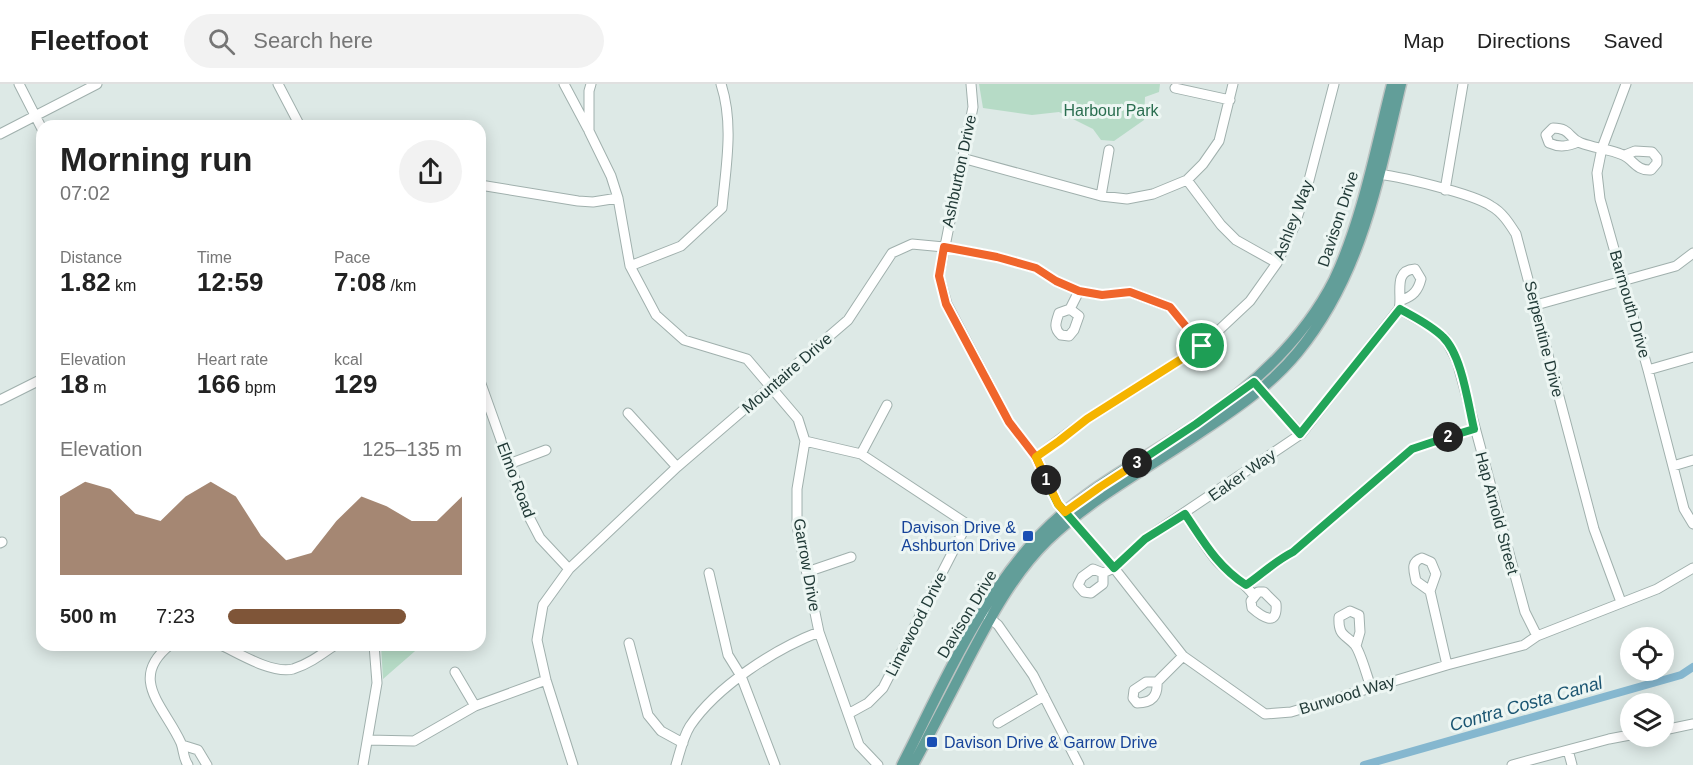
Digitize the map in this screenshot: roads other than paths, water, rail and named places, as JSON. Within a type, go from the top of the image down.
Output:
[{"type":"main road","name":"Davison Drive","points":[[902,765],[986,615],[1028,562],[1069,516],[1203,431],[1297,353],[1339,291],[1357,250],[1392,84]]},
{"type":"main road","name":"Davison Drive","points":[[1374,174],[1401,84]]},
{"type":"main road","name":"Davison Drive","points":[[914,765],[986,615]]},
{"type":"street","points":[[19,84],[37,120]]},
{"type":"street","points":[[0,134],[97,84]]},
{"type":"street","points":[[278,84],[297,120]]},
{"type":"street","points":[[564,84],[611,176],[618,198],[630,266],[656,315],[684,340],[747,359],[798,419],[805,441]]},
{"type":"street","points":[[589,130],[591,84]]},
{"type":"street","points":[[630,266],[681,246],[722,208],[729,123],[726,98],[720,84]]},
{"type":"street","name":"Ashburton Drive","points":[[971,84],[973,107],[939,276],[946,304],[1009,422],[1036,457],[1058,504],[1069,516]]},
{"type":"street","points":[[962,158],[1101,196],[1127,198],[1153,194],[1187,180],[1203,164],[1219,141],[1233,84]]},
{"type":"street","name":"Ashley Way","points":[[1036,457],[1087,419],[1202,346],[1250,301],[1277,263],[1294,227],[1308,184],[1334,84]]},
{"type":"street","points":[[1445,190],[1462,84]]},
{"type":"street","name":"Barmouth Drive","points":[[1626,84],[1602,148],[1597,173],[1600,199],[1684,509],[1693,524]]},
{"type":"street","points":[[1175,88],[1230,100]]},
{"type":"street","points":[[1578,142],[1625,155]]},
{"type":"street","points":[[1101,196],[1109,150]]},
{"type":"street","name":"Serpentine Drive","points":[[1374,174],[1475,198],[1492,206],[1506,219],[1516,234],[1594,530],[1621,602]]},
{"type":"street","points":[[1187,180],[1221,225],[1236,240],[1277,263]]},
{"type":"street","points":[[486,188],[578,201],[593,202],[618,198]]},
{"type":"street","name":"Mountaire Drive","points":[[573,765],[546,680],[537,640],[543,605],[569,569],[676,467],[848,320],[892,253],[912,244],[944,247],[997,257],[1036,268],[1056,281],[1079,291],[1102,295],[1130,292],[1170,307],[1202,346]]},
{"type":"street","points":[[1536,305],[1676,266],[1693,254]]},
{"type":"street","points":[[1070,309],[1079,291]]},
{"type":"street","name":"Hap Arnold Street","points":[[1401,305],[1445,338],[1457,362],[1524,612],[1537,636]]},
{"type":"street","name":"Eaker Way","points":[[1103,573],[1114,568],[1145,539],[1300,434],[1401,305]]},
{"type":"street","points":[[1648,370],[1693,357]]},
{"type":"street","points":[[0,400],[36,382]]},
{"type":"street","points":[[1257,386],[1300,434]]},
{"type":"street","name":"Elmo Road","points":[[486,398],[526,513],[540,538],[569,569]]},
{"type":"street","points":[[861,454],[887,405]]},
{"type":"street","points":[[628,413],[676,467]]},
{"type":"street","points":[[1246,585],[1276,561],[1293,552],[1412,449],[1474,429]]},
{"type":"street","name":"Limewood Drive","points":[[805,441],[861,454],[967,524],[883,688],[868,703],[848,714]]},
{"type":"street","name":"Garrow Drive","points":[[805,441],[797,489],[797,526],[819,632],[859,745],[878,765]]},
{"type":"street","points":[[509,464],[546,450]]},
{"type":"street","points":[[1673,466],[1693,460]]},
{"type":"street","points":[[1185,514],[1215,559],[1231,575],[1246,585],[1254,596]]},
{"type":"street","name":"Burwood Way","points":[[1069,516],[1114,568],[1183,656],[1265,714],[1291,712],[1447,664],[1524,645],[1537,636],[1657,589],[1693,568]]},
{"type":"street","points":[[807,572],[851,556]]},
{"type":"street","points":[[709,573],[728,655],[741,676],[775,765]]},
{"type":"street","points":[[1430,591],[1447,664]]},
{"type":"street","points":[[986,615],[998,625],[1033,675],[1079,765]]},
{"type":"street","points":[[676,765],[689,727],[715,695],[794,642],[819,632]]},
{"type":"street","points":[[629,643],[648,715],[661,731],[683,743]]},
{"type":"street","points":[[1356,646],[1371,687]]},
{"type":"street","points":[[163,651],[157,656],[150,670],[151,687],[182,745],[184,759],[189,765]]},
{"type":"street","points":[[233,651],[261,665],[291,669],[313,660],[326,651]]},
{"type":"street","points":[[363,765],[377,682],[374,651]]},
{"type":"street","points":[[1157,682],[1183,656]]},
{"type":"street","points":[[455,672],[476,706]]},
{"type":"street","points":[[368,741],[414,741],[476,706],[546,680]]},
{"type":"street","points":[[998,723],[1044,696]]},
{"type":"street","points":[[1674,728],[1693,724]]},
{"type":"street","points":[[1512,765],[1620,737]]},
{"type":"street","points":[[182,745],[198,750],[207,765]]},
{"type":"street","points":[[1568,750],[1572,765]]},
{"type":"street","points":[[1550,755],[1552,765]]},
{"type":"waterway","name":"Contra Costa Canal","points":[[1364,765],[1681,675],[1693,667]]},
{"type":"place","name":"Davison Drive & Ashburton Drive","points":[[1028,536]]},
{"type":"place","name":"Davison Drive & Garrow Drive","points":[[932,742]]},
{"type":"park label","name":"Harbour Park","points":[[1111,110]]}]
